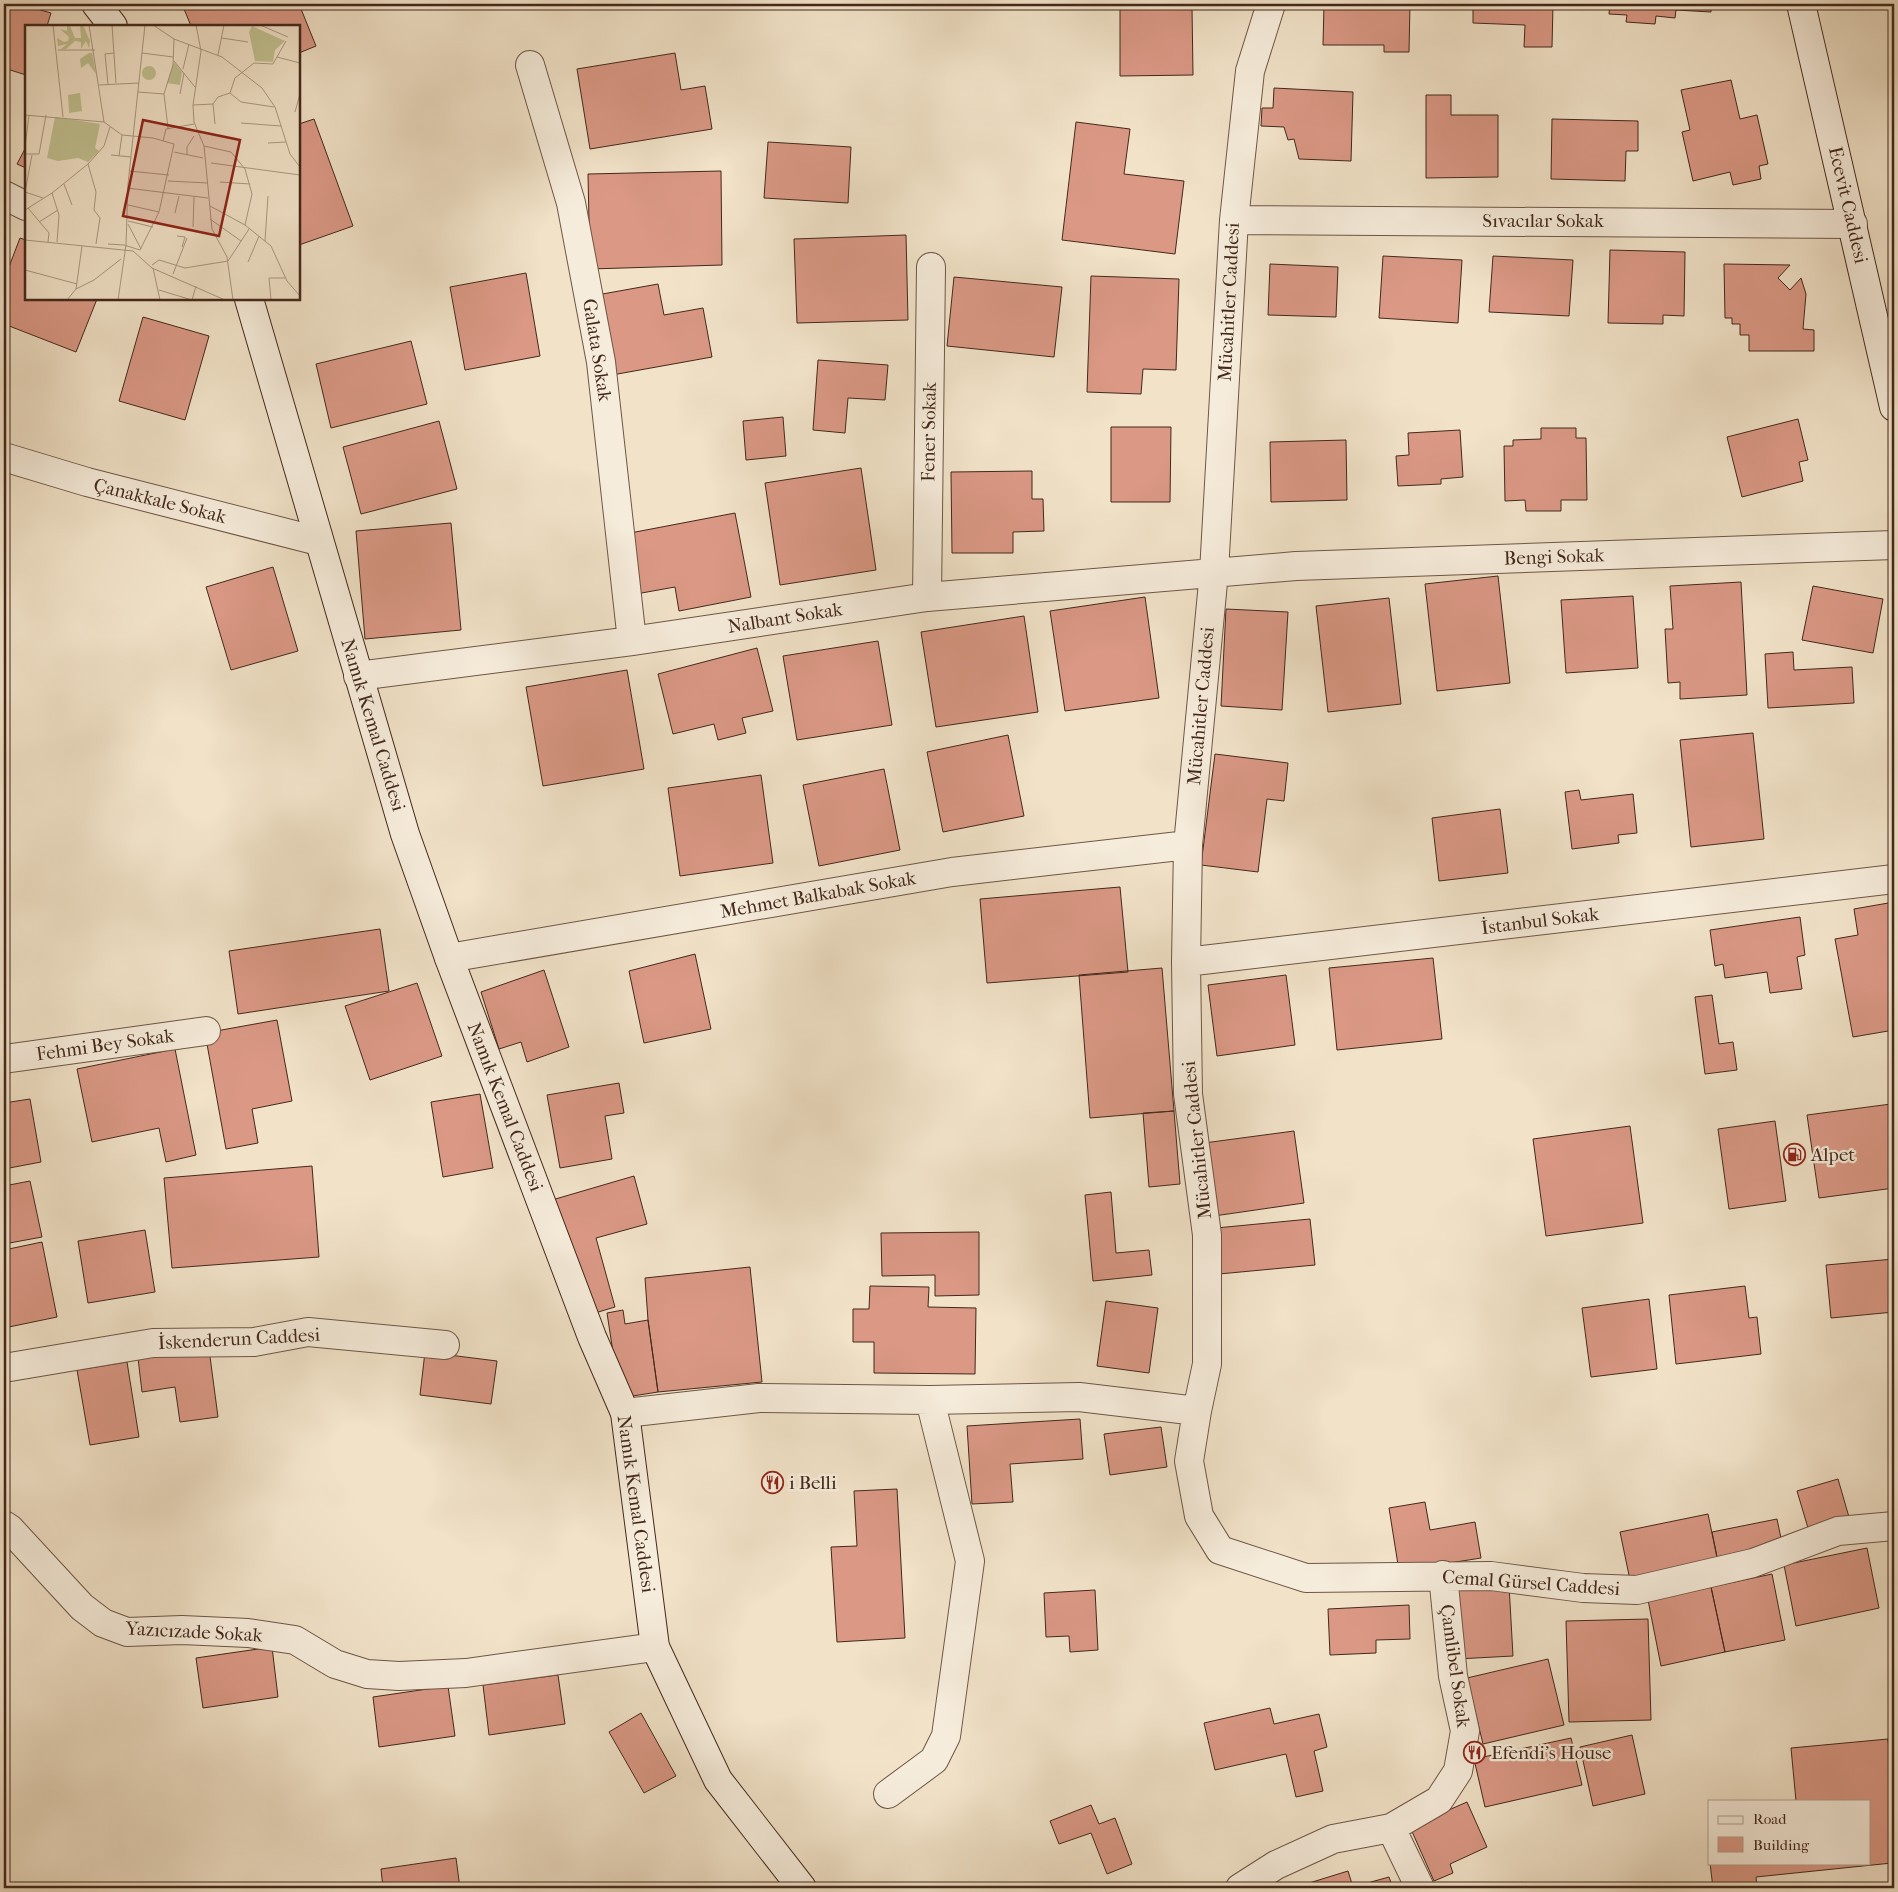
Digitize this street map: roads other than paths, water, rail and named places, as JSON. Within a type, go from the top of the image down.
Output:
[{"type":"street","points":[[96,4],[112,25]]},
{"type":"street","name":"Mücahitler Caddesi","points":[[1197,1411],[1208,1364],[1207,1235],[1188,1094],[1186,962],[1188,845],[1214,572],[1234,220],[1250,71],[1271,4]]},
{"type":"street","name":"Ecevit Caddesi","points":[[1801,4],[1894,407]]},
{"type":"street","name":"Galata Sokak","points":[[530,65],[571,203],[601,362],[632,641]]},
{"type":"street","points":[[4,196],[25,206]]},
{"type":"street","name":"Sıvacılar Sokak","points":[[1234,220],[1853,224]]},
{"type":"street","name":"Fener Sokak","points":[[927,597],[931,267]]},
{"type":"street","name":"Namık Kemal Caddesi","points":[[249,300],[405,834],[449,958],[592,1337],[625,1413],[655,1647],[718,1780],[802,1888]]},
{"type":"street","name":"Çanakkale Sokak","points":[[4,457],[87,482],[318,541]]},
{"type":"street","name":"Bengi Sokak","points":[[1214,572],[1296,566],[1894,545]]},
{"type":"street","name":"Nalbant Sokak","points":[[358,676],[632,641],[927,597],[1214,572]]},
{"type":"street","name":"Mehmet Balkabak Sokak","points":[[449,958],[952,872],[1188,845]]},
{"type":"street","name":"İstanbul Sokak","points":[[1186,962],[1894,879]]},
{"type":"street","name":"Fehmi Bey Sokak","points":[[4,1059],[206,1031]]},
{"type":"street","name":"İskenderun Caddesi","points":[[4,1368],[153,1343],[254,1342],[308,1332],[445,1345]]},
{"type":"street","points":[[625,1413],[760,1398],[930,1400],[1079,1397],[1197,1411]]},
{"type":"street","points":[[888,1794],[934,1760],[946,1736],[970,1561],[930,1400]]},
{"type":"street","name":"Cemal Gürsel Caddesi","points":[[1197,1411],[1189,1461],[1199,1516],[1220,1550],[1306,1578],[1443,1575],[1491,1576],[1583,1588],[1637,1590],[1753,1564],[1838,1531],[1894,1526]]},
{"type":"street","name":"Yazıcızade Sokak","points":[[4,1525],[10,1529],[82,1607],[103,1622],[128,1632],[182,1630],[248,1632],[295,1640],[335,1664],[367,1674],[399,1676],[466,1673],[655,1647]]},
{"type":"street","name":"Çamlibel Sokak","points":[[1240,1888],[1276,1865],[1333,1839],[1391,1828],[1439,1800],[1458,1771],[1465,1731],[1453,1676],[1443,1575]]},
{"type":"street","points":[[1391,1828],[1420,1888]]},
{"type":"place","name":"Alpet","points":[[1795,1155]]},
{"type":"place","name":"i Belli","points":[[773,1483]]},
{"type":"place","name":"Efendi's House","points":[[1475,1753]]}]
